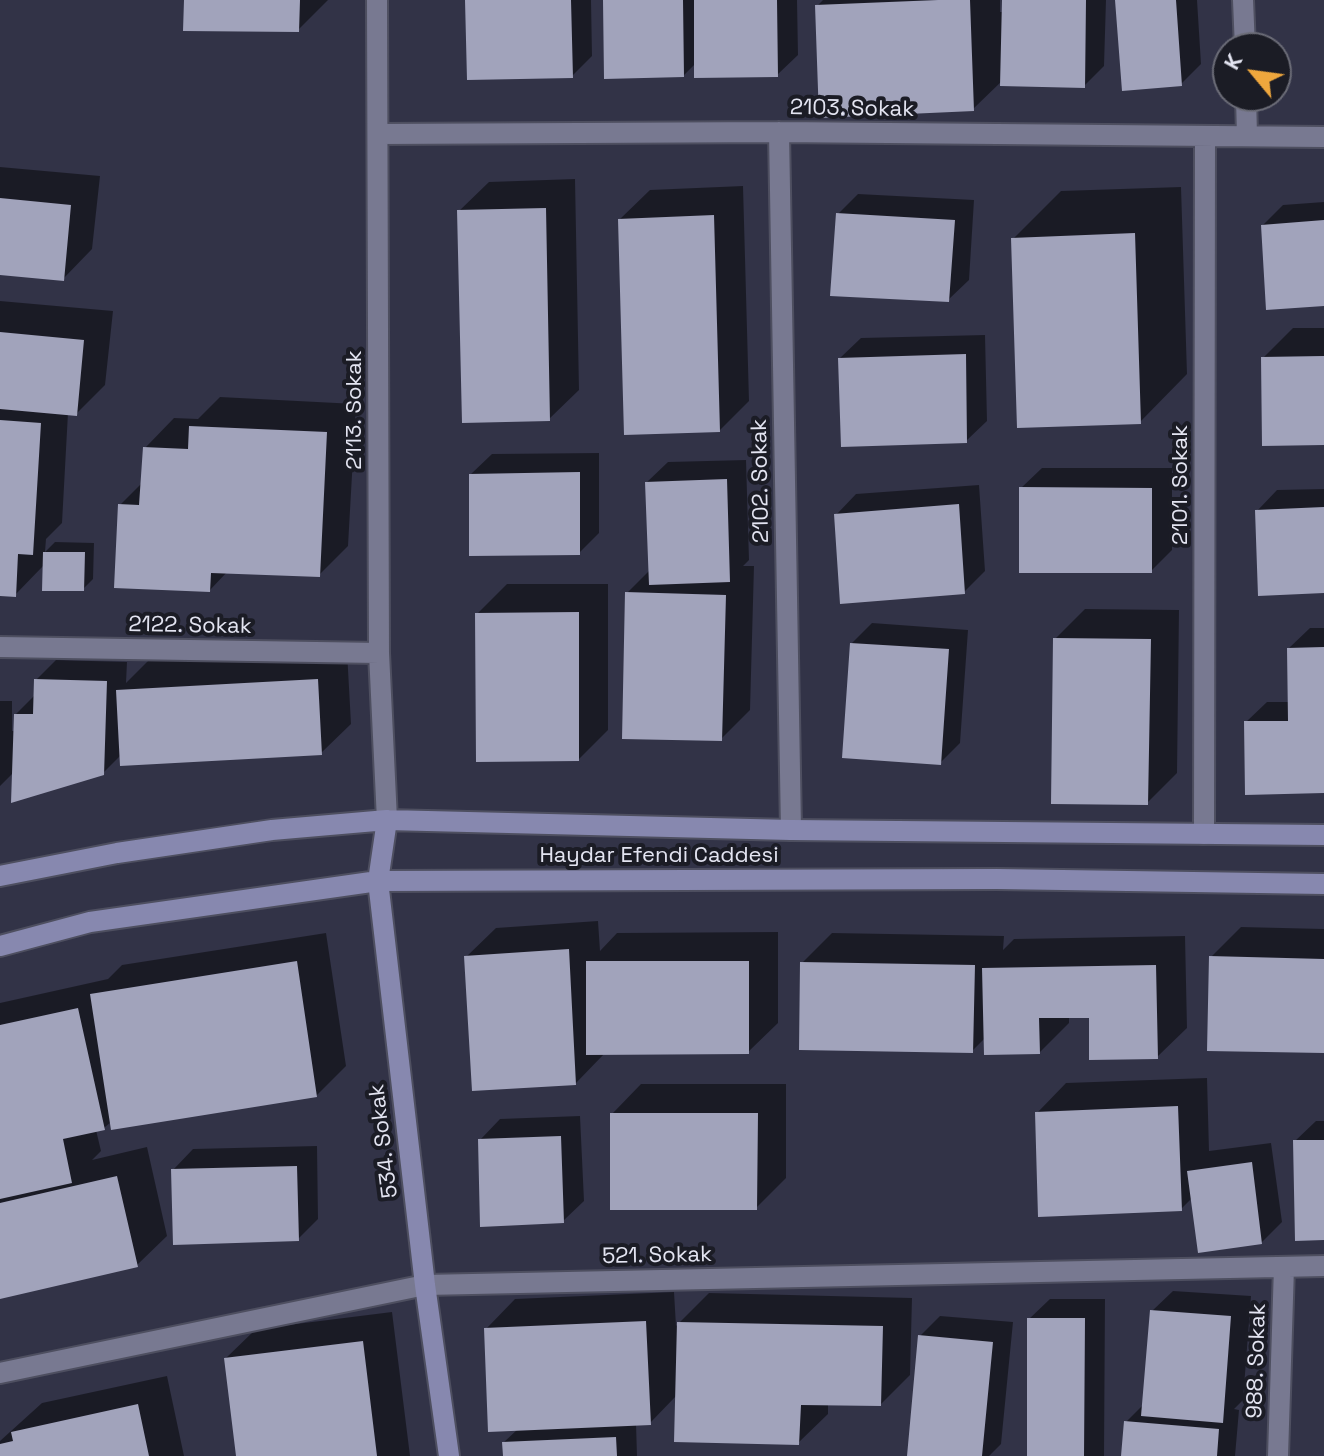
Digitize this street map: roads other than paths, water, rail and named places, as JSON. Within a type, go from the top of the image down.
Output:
[{"type":"main road","name":"Haydar Efendi Caddesi","points":[[0,876],[117,853],[272,830],[387,820],[791,830],[1324,835]]},
{"type":"main road","name":"534. Sokak","points":[[387,820],[378,881],[425,1285],[449,1456]]},
{"type":"main road","name":"Haydar Efendi Caddesi","points":[[0,946],[90,922],[378,881],[997,879],[1324,884]]},
{"type":"street","name":"2113. Sokak","points":[[377,0],[379,653],[387,820]]},
{"type":"street","points":[[1243,0],[1244,32]]},
{"type":"street","points":[[1246,112],[1247,136]]},
{"type":"street","name":"2103. Sokak","points":[[379,134],[779,132],[1324,137]]},
{"type":"street","name":"2102. Sokak","points":[[779,132],[791,830]]},
{"type":"street","name":"2101. Sokak","points":[[1204,834],[1205,137]]},
{"type":"street","name":"2122. Sokak","points":[[0,647],[379,653]]},
{"type":"street","name":"521. Sokak","points":[[0,1373],[425,1285],[1324,1266]]},
{"type":"street","name":"988. Sokak","points":[[1278,1456],[1284,1267]]}]
